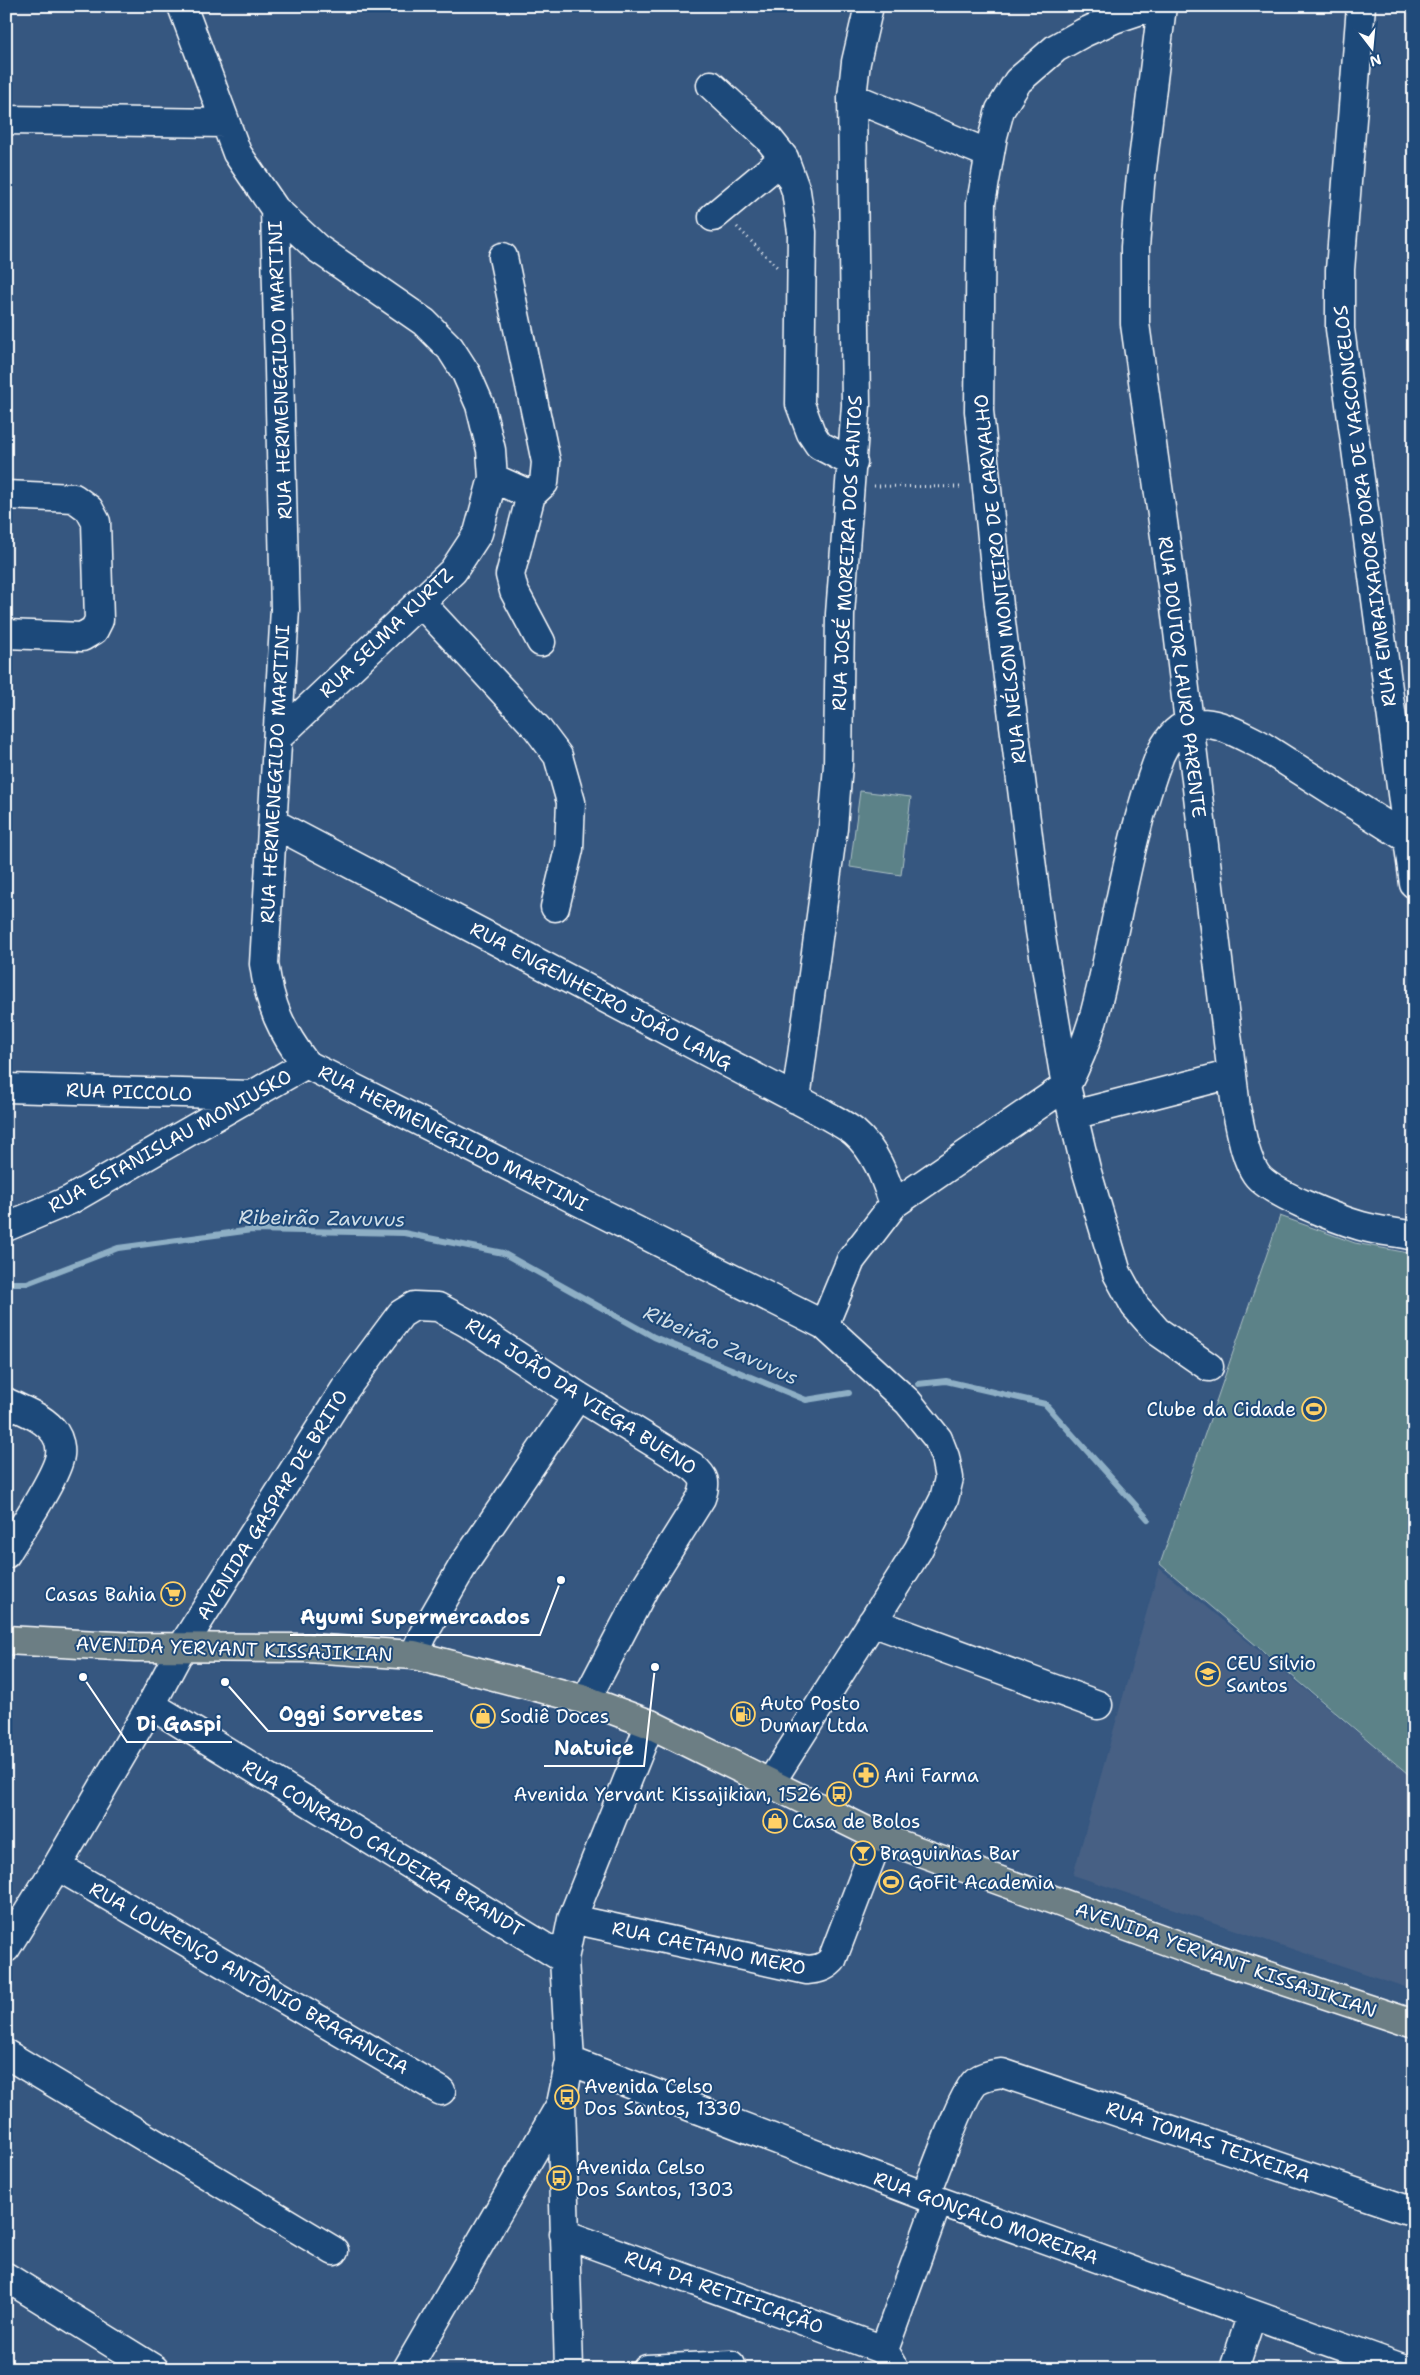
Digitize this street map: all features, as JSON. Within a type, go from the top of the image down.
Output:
[{"type":"main road","name":"AVENIDA YERVANT KISSAJIKIAN","points":[[6,1640],[182,1647],[308,1648],[414,1655],[586,1700],[650,1724],[771,1782],[878,1837],[1203,1954],[1414,2024]]},
{"type":"street","name":"RUA SELMA KURTZ","points":[[182,6],[237,153],[275,208],[318,248],[424,322],[450,348],[466,373],[480,405],[491,450],[493,478],[478,533],[453,570],[278,737]]},
{"type":"street","name":"RUA JOSÉ MOREIRA DOS SANTOS","points":[[796,1099],[833,828],[838,765],[840,614],[856,405],[852,97],[856,62],[869,6]]},
{"type":"street","name":"RUA NÉLSON MONTEIRO DE CARVALHO","points":[[1153,6],[1083,33],[1056,48],[1018,81],[1000,110],[980,203],[979,410],[999,606],[1040,931],[1066,1086],[1086,1169],[1117,1273],[1135,1306],[1157,1331],[1209,1367]]},
{"type":"street","name":"RUA DOUTOR LAURO PARENTE","points":[[1162,6],[1135,248],[1135,324],[1175,607],[1236,1108],[1246,1147],[1256,1174],[1267,1186],[1280,1194],[1361,1226],[1414,1236]]},
{"type":"street","name":"RUA EMBAIXADOR DORA DE VASCONCELOS","points":[[1361,6],[1340,270],[1340,329],[1411,839],[1414,884]]},
{"type":"street","points":[[711,85],[768,138],[784,158],[796,191],[802,232],[800,404],[811,433],[819,445],[853,462]]},
{"type":"street","points":[[852,97],[990,154]]},
{"type":"street","points":[[6,120],[225,124]]},
{"type":"street","points":[[717,213],[784,158]]},
{"type":"street","name":"RUA HERMENEGILDO MARTINI","points":[[275,208],[285,609],[264,964],[268,994],[277,1020],[290,1043],[306,1064],[824,1325],[908,1402],[938,1439],[945,1457],[949,1478],[944,1499],[918,1550],[771,1782]]},
{"type":"street","points":[[503,257],[546,462],[544,483],[531,495],[510,575],[514,592],[541,642]]},
{"type":"street","points":[[493,478],[531,495]]},
{"type":"street","points":[[6,495],[74,498],[89,509],[96,522],[99,620],[94,630],[82,637],[6,634]]},
{"type":"street","points":[[420,602],[537,728],[558,756],[571,802],[569,849],[555,907]]},
{"type":"street","points":[[824,1325],[851,1260],[894,1204],[1066,1086],[1079,1061],[1093,1020],[1140,821],[1161,754],[1169,740],[1188,724],[1218,726],[1259,744],[1411,839]]},
{"type":"street","name":"RUA ENGENHEIRO JOÃO LANG","points":[[273,822],[796,1099],[854,1132],[872,1152],[894,1204]]},
{"type":"street","name":"RUA ESTANISLAU MONIUSKO","points":[[6,1227],[70,1200],[306,1064]]},
{"type":"street","points":[[1073,1115],[1232,1074]]},
{"type":"street","name":"RUA PICCOLO","points":[[6,1088],[252,1095]]},
{"type":"street","name":"RUA JOÃO DA VIEGA BUENO","points":[[414,1306],[438,1307],[470,1324],[578,1396],[703,1474],[706,1486],[701,1498],[644,1588],[586,1700]]},
{"type":"street","name":"AVENIDA GASPAR DE BRITO","points":[[6,1948],[57,1866],[151,1705],[182,1647],[345,1389],[390,1326],[401,1314],[414,1306]]},
{"type":"street","points":[[414,1655],[423,1635],[464,1564],[578,1396]]},
{"type":"street","points":[[6,1402],[44,1421],[56,1434],[60,1444],[60,1456],[54,1472],[6,1554]]},
{"type":"street","points":[[872,1622],[1098,1706]]},
{"type":"street","name":"RUA CONRADO CALDEIRA BRANDT","points":[[151,1705],[564,1959]]},
{"type":"street","points":[[569,2369],[561,2104],[570,2061],[564,1959],[572,1919],[650,1724]]},
{"type":"street","name":"RUA CAETANO MERO","points":[[572,1919],[807,1970],[818,1969],[832,1960],[878,1837]]},
{"type":"street","name":"RUA LOURENÇO ANTÔNIO BRAGANCIA","points":[[57,1866],[441,2091]]},
{"type":"street","points":[[6,2054],[334,2251]]},
{"type":"street","name":"RUA GONÇALO MOREIRA","points":[[570,2061],[931,2198],[1405,2369]]},
{"type":"street","name":"RUA TOMAS TEIXEIRA","points":[[931,2198],[965,2098],[975,2082],[988,2075],[1002,2073],[1414,2212]]},
{"type":"street","points":[[407,2369],[561,2104]]},
{"type":"street","points":[[889,2359],[931,2198]]},
{"type":"street","name":"RUA DA RETIFICAÇÃO","points":[[564,2234],[889,2359]]},
{"type":"street","points":[[6,2278],[154,2369]]},
{"type":"street","points":[[1234,2369],[1252,2314]]},
{"type":"street","points":[[647,2369],[731,2365]]},
{"type":"path","points":[[717,213],[773,264],[801,285]]},
{"type":"path","points":[[853,462],[863,483],[869,485],[986,488]]},
{"type":"shaded area","name":"CEU Silvio Santos","points":[[1159,1568],[1414,1779],[1414,1990],[1073,1875]]},
{"type":"green space","points":[[860,791],[911,797],[901,875],[850,867]]},
{"type":"green space","name":"Clube da Cidade","points":[[1280,1216],[1355,1243],[1414,1254],[1414,1779],[1160,1564]]},
{"type":"waterway","name":"Ribeirão Zavuvus","points":[[6,1283],[27,1283],[118,1248],[252,1230],[404,1233],[503,1253],[654,1337],[806,1400],[849,1393]]},
{"type":"waterway","name":"Ribeirão Zavuvus","points":[[918,1384],[946,1381],[1045,1404],[1148,1519]]},
{"type":"place","name":"Clube da Cidade","points":[[1314,1409]]},
{"type":"place","name":"Ayumi Supermercados","points":[[561,1580]]},
{"type":"place","name":"Casas Bahia","points":[[173,1594]]},
{"type":"place","name":"Natuice","points":[[655,1667]]},
{"type":"place","name":"CEU Silvio Santos","points":[[1208,1674]]},
{"type":"place","name":"Di Gaspi","points":[[83,1677]]},
{"type":"place","name":"Oggi Sorvetes","points":[[225,1682]]},
{"type":"place","name":"Auto Posto Dumar Ltda","points":[[743,1714]]},
{"type":"place","name":"Sodiê Doces","points":[[483,1716]]},
{"type":"place","name":"Ani Farma","points":[[866,1775]]},
{"type":"place","name":"Avenida Yervant Kissajikian, 1526","points":[[839,1794]]},
{"type":"place","name":"Casa de Bolos","points":[[775,1821]]},
{"type":"place","name":"Braguinhas Bar","points":[[863,1853]]},
{"type":"place","name":"GoFit Academia","points":[[891,1882]]},
{"type":"place","name":"Avenida Celso Dos Santos, 1330","points":[[567,2097]]},
{"type":"place","name":"Avenida Celso Dos Santos, 1303","points":[[559,2178]]}]
